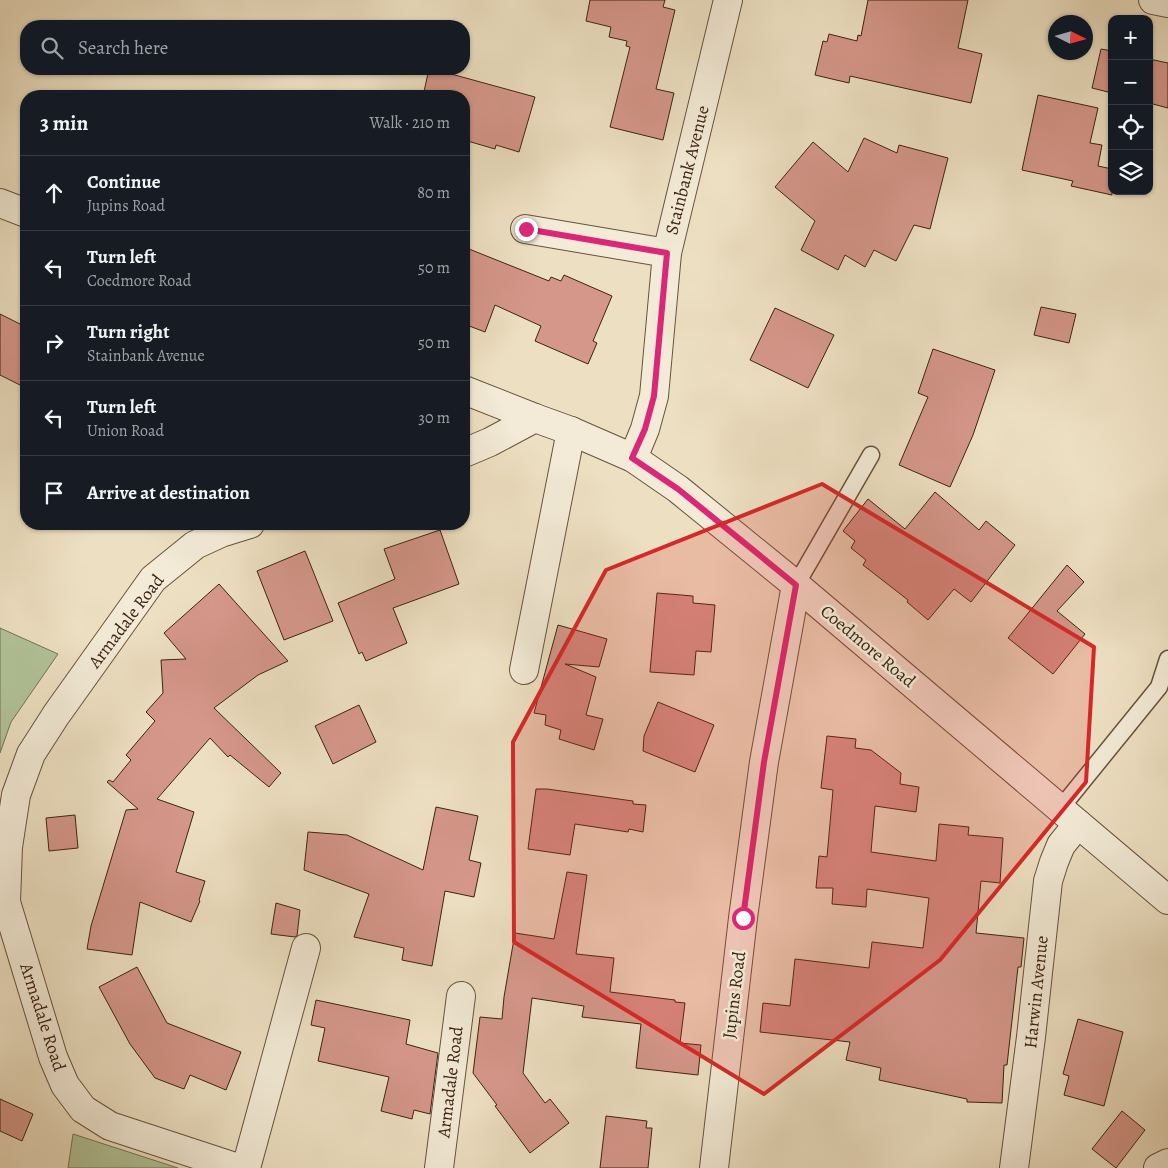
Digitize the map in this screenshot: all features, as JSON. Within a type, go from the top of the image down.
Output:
[{"type":"street","name":"Stainbank Avenue","points":[[632,458],[645,429],[654,396],[667,253],[728,0]]},
{"type":"street","points":[[1153,0],[1168,3]]},
{"type":"street","points":[[0,203],[20,211]]},
{"type":"street","points":[[526,229],[667,253]]},
{"type":"street","name":"Coedmore Road","points":[[470,392],[571,431],[632,458],[678,489],[796,585],[1168,900]]},
{"type":"street","points":[[470,450],[535,418]]},
{"type":"street","points":[[524,670],[571,431]]},
{"type":"street","name":"Armadale Road","points":[[231,530],[195,545],[154,579],[56,715],[31,754],[16,795],[8,847],[6,902],[53,1056],[65,1084],[83,1109],[110,1126],[238,1168]]},
{"type":"street","name":"Jupins Road","points":[[714,1168],[743,918],[764,762],[796,585]]},
{"type":"street","name":"Harwin Avenue","points":[[1014,1168],[1048,881],[1069,816]]},
{"type":"street","points":[[246,1168],[306,948]]},
{"type":"street","name":"Armadale Road","points":[[439,1168],[461,996]]},
{"type":"street","points":[[1158,1168],[1168,1163]]},
{"type":"lane","points":[[796,585],[871,455]]},
{"type":"lane","points":[[1069,816],[1159,687],[1168,658]]},
{"type":"highlighted area","points":[[822,484],[1094,647],[1086,782],[940,960],[764,1094],[514,942],[513,742],[606,570]]},
{"type":"green space","points":[[0,628],[58,654],[11,722],[0,753]]},
{"type":"green space","points":[[73,1134],[178,1168],[68,1168]]},
{"type":"building","points":[[590,0],[665,0],[663,7],[675,10],[656,89],[674,93],[663,140],[610,127],[630,47],[626,46],[627,41],[609,37],[611,27],[586,21]]},
{"type":"building","points":[[868,0],[968,0],[958,48],[982,54],[971,103],[850,76],[849,83],[815,75],[823,41],[827,42],[829,34],[857,41],[858,35],[861,36]]},
{"type":"building","points":[[1101,49],[1108,50],[1108,92],[1092,88]]},
{"type":"building","points":[[1153,60],[1168,63],[1168,108],[1153,104]]},
{"type":"building","points":[[428,75],[455,75],[535,97],[519,152],[496,145],[495,149],[470,142],[470,90],[424,90]]},
{"type":"building","points":[[1038,95],[1098,108],[1090,143],[1102,145],[1098,166],[1108,168],[1108,194],[1071,186],[1073,181],[1022,170]]},
{"type":"building","points":[[864,138],[897,153],[899,145],[948,158],[930,229],[914,225],[896,261],[874,250],[865,267],[845,255],[838,270],[801,250],[815,221],[775,187],[813,142],[848,172]]},
{"type":"building","points":[[470,249],[549,281],[551,277],[561,281],[564,275],[612,296],[593,341],[597,343],[588,364],[535,341],[541,326],[495,305],[485,332],[470,326]]},
{"type":"building","points":[[1041,307],[1076,314],[1069,343],[1034,335]]},
{"type":"building","points":[[775,308],[834,335],[808,388],[750,360]]},
{"type":"building","points":[[0,314],[20,324],[20,385],[0,375]]},
{"type":"building","points":[[933,349],[995,370],[973,435],[950,487],[899,465],[928,397],[918,393]]},
{"type":"building","points":[[935,492],[979,530],[986,521],[1015,545],[971,602],[954,589],[928,620],[907,602],[908,600],[863,565],[866,560],[851,548],[855,541],[843,531],[868,499],[905,529]]},
{"type":"building","points":[[440,530],[459,584],[393,608],[407,643],[366,661],[362,652],[359,654],[338,603],[395,579],[384,549]]},
{"type":"building","points":[[305,551],[333,621],[284,640],[257,571]]},
{"type":"building","points":[[1067,565],[1084,582],[1057,611],[1085,634],[1053,674],[1008,638]]},
{"type":"building","points":[[219,584],[288,661],[258,675],[214,708],[281,773],[269,787],[230,755],[228,757],[210,738],[157,799],[194,812],[176,872],[205,881],[200,901],[191,922],[140,902],[132,955],[87,949],[91,926],[126,810],[138,809],[107,782],[109,780],[113,782],[131,760],[126,755],[155,721],[146,712],[163,693],[161,660],[186,659],[164,633]]},
{"type":"building","points":[[657,593],[693,596],[693,603],[715,605],[711,652],[696,651],[694,675],[650,672]]},
{"type":"building","points":[[558,625],[607,639],[599,667],[565,664],[596,677],[586,715],[603,719],[594,750],[559,739],[561,730],[545,725],[546,715],[534,713]]},
{"type":"building","points":[[658,702],[714,725],[695,772],[643,751],[644,736]]},
{"type":"building","points":[[359,705],[376,742],[333,764],[315,726]]},
{"type":"building","points":[[827,736],[856,739],[855,748],[871,750],[901,773],[900,784],[919,787],[916,812],[875,806],[871,852],[936,861],[939,824],[969,827],[968,835],[1003,838],[1000,883],[981,881],[976,933],[1024,938],[1021,967],[1018,967],[1007,1065],[1004,1065],[1002,1103],[967,1102],[967,1099],[879,1080],[881,1068],[846,1060],[850,1042],[760,1032],[763,1003],[790,1006],[795,959],[869,968],[872,942],[923,948],[929,898],[867,889],[866,907],[832,904],[833,888],[816,888],[819,856],[827,857],[833,790],[821,788]]},
{"type":"building","points":[[536,789],[633,801],[633,804],[646,805],[643,832],[629,829],[628,832],[575,824],[570,855],[528,849]]},
{"type":"building","points":[[436,807],[478,816],[469,860],[481,863],[474,897],[445,891],[432,966],[402,960],[404,948],[354,937],[369,894],[304,870],[308,832],[347,835],[423,870]]},
{"type":"building","points":[[75,815],[78,848],[49,851],[46,818]]},
{"type":"building","points":[[567,872],[587,875],[576,954],[614,958],[610,992],[675,1000],[675,1002],[685,1003],[680,1043],[701,1045],[698,1075],[636,1068],[641,1024],[582,1017],[584,1006],[532,998],[523,1073],[545,1103],[550,1099],[569,1123],[530,1153],[473,1073],[480,1017],[502,1019],[515,933],[554,939]]},
{"type":"building","points":[[276,903],[300,910],[297,936],[271,934]]},
{"type":"building","points":[[137,967],[167,1023],[241,1052],[226,1090],[190,1075],[184,1089],[155,1078],[130,1044],[99,987]]},
{"type":"building","points":[[316,1000],[410,1020],[406,1044],[438,1053],[430,1114],[414,1110],[412,1119],[381,1111],[389,1077],[318,1061],[325,1028],[311,1025]]},
{"type":"building","points":[[1078,1019],[1123,1032],[1104,1106],[1064,1095],[1069,1076],[1063,1074]]},
{"type":"building","points":[[0,1099],[33,1114],[22,1141],[0,1131]]},
{"type":"building","points":[[1122,1111],[1145,1130],[1116,1168],[1092,1149]]},
{"type":"building","points":[[606,1116],[647,1121],[646,1128],[652,1128],[648,1168],[600,1168]]},
{"type":"route","points":[[526,229],[667,253],[654,396],[645,429],[632,458],[678,489],[796,585],[764,762],[743,918]]}]
